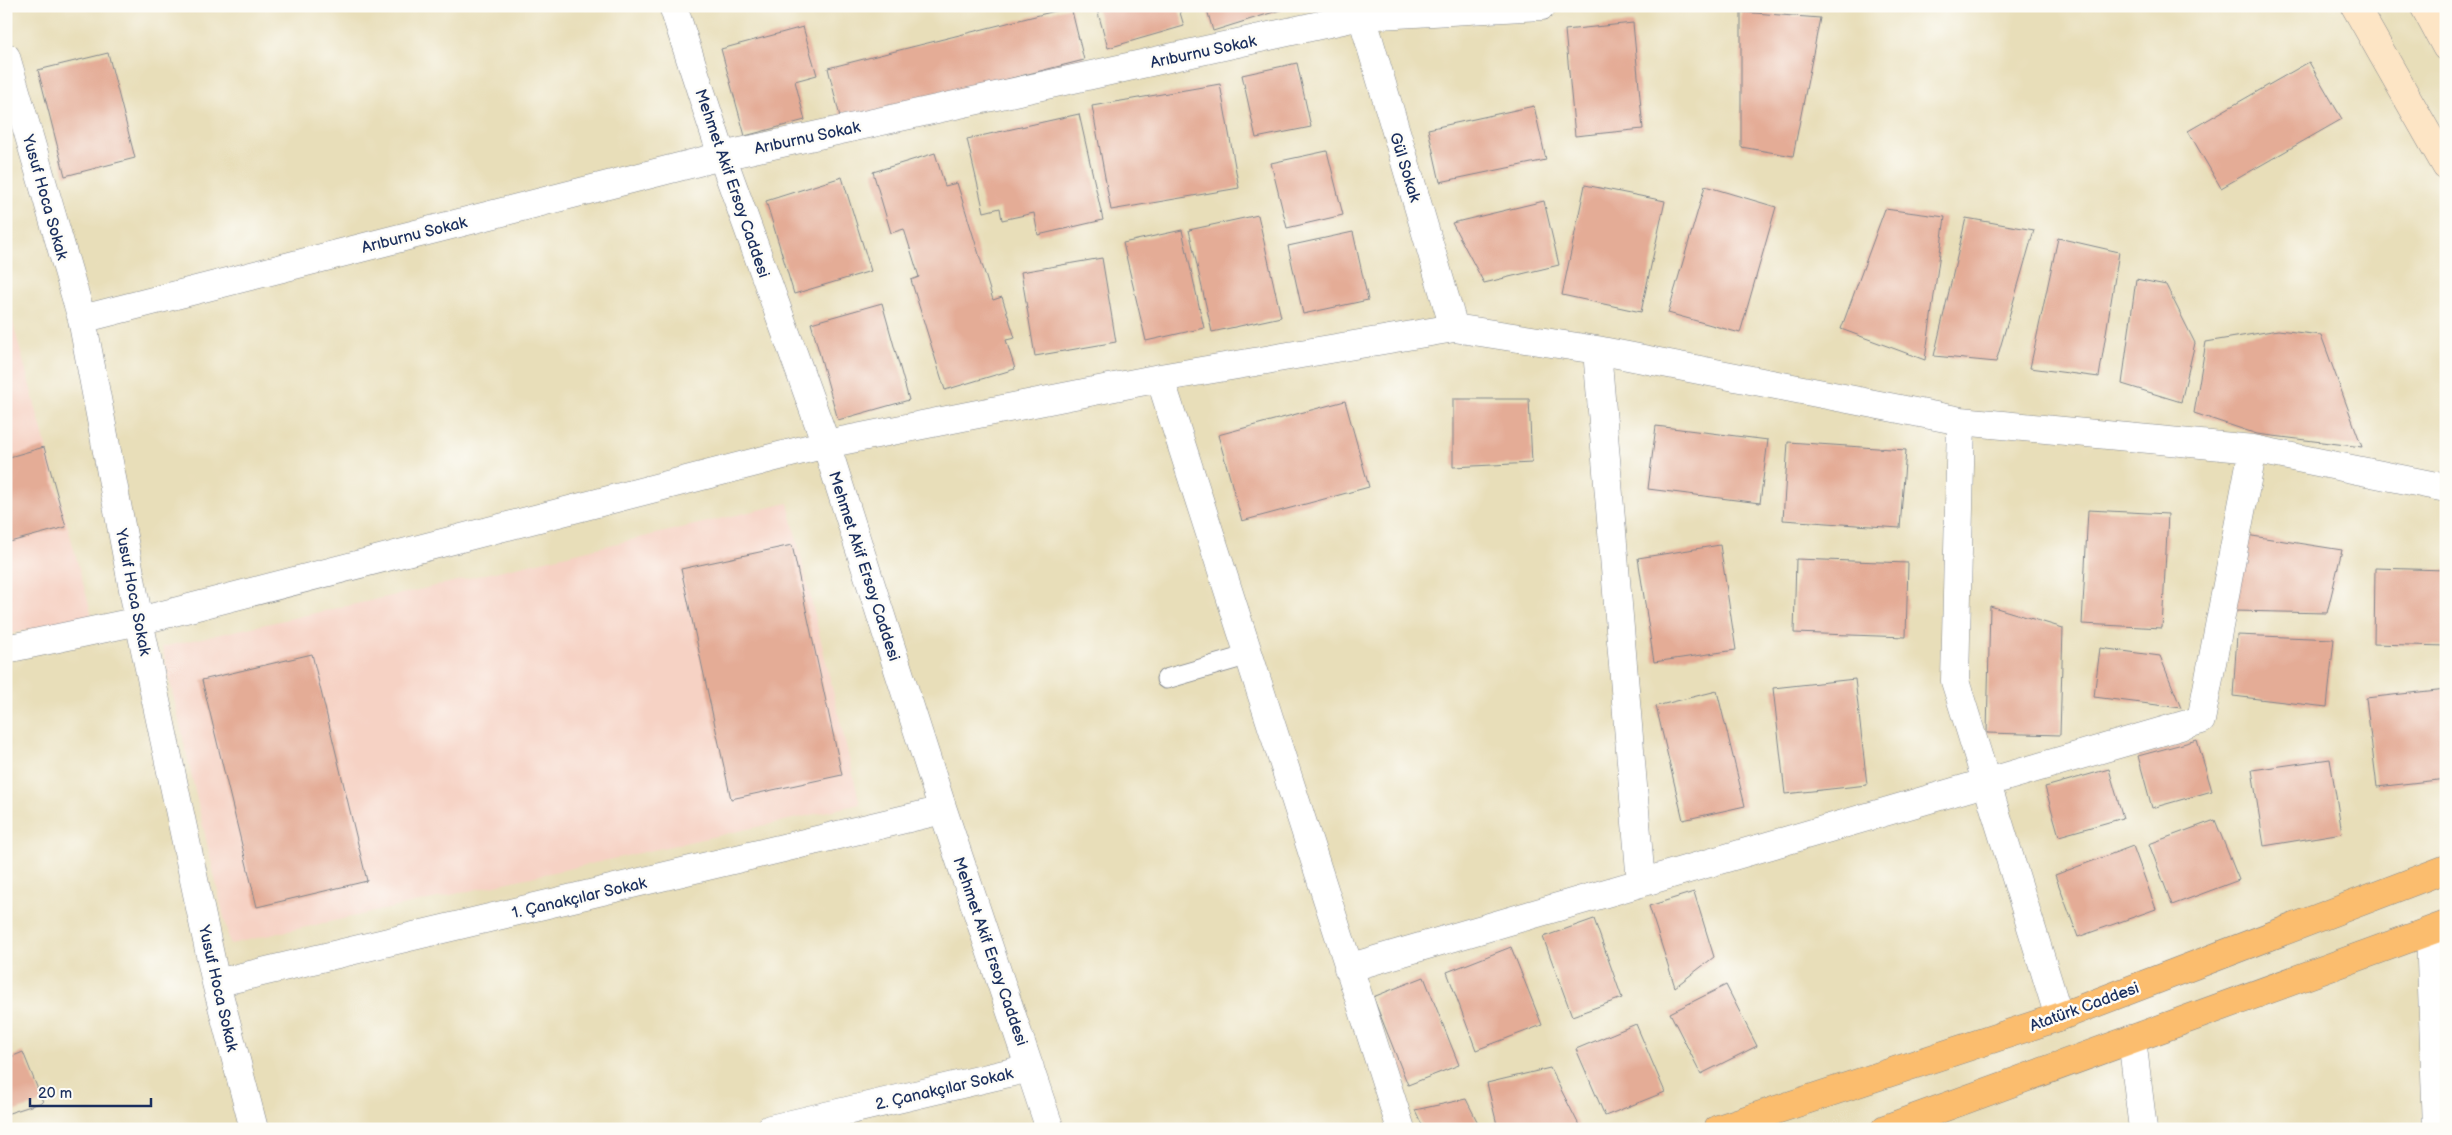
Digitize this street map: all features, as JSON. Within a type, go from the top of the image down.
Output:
[{"type":"highway","name":"Atatürk Caddesi","points":[[1718,1129],[2058,1016],[2446,868]]},
{"type":"highway","points":[[1887,1128],[2438,928]]},
{"type":"main road","points":[[2355,6],[2446,166]]},
{"type":"main road","points":[[2424,6],[2446,47]]},
{"type":"street","name":"Mehmet Akif Ersoy Caddesi","points":[[673,6],[722,156],[826,444],[943,810],[1050,1129]]},
{"type":"street","name":"Arıburnu Sokak","points":[[82,319],[722,156],[1360,11],[1542,6]]},
{"type":"street","name":"Gül Sokak","points":[[1360,11],[1454,328]]},
{"type":"street","name":"Yusuf Hoca Sokak","points":[[6,57],[82,319],[139,621],[216,983],[254,1129]]},
{"type":"street","points":[[6,649],[139,621],[826,444],[1160,378],[1454,328],[1597,350],[1961,421],[2253,449],[2446,488]]},
{"type":"street","points":[[1597,350],[1642,883]]},
{"type":"street","points":[[1160,378],[1401,1129]]},
{"type":"street","points":[[1961,421],[1955,681],[2058,1016]]},
{"type":"street","points":[[1348,968],[2201,720],[2253,449]]},
{"type":"street","name":"1. Çanakçılar Sokak","points":[[216,983],[943,810]]},
{"type":"street","points":[[2437,1129],[2438,928]]},
{"type":"street","points":[[2132,1039],[2143,1129]]},
{"type":"street","name":"2. Çanakçılar Sokak","points":[[770,1129],[1030,1068]]},
{"type":"lane","points":[[1166,679],[1248,655]]},
{"type":"shaded area","points":[[6,297],[92,616],[6,635]]},
{"type":"shaded area","points":[[788,503],[860,804],[230,944],[162,647],[414,591]]},
{"type":"building","points":[[1096,6],[1178,6],[1184,26],[1108,48]]},
{"type":"building","points":[[1206,6],[1290,6],[1290,7],[1213,31]]},
{"type":"building","points":[[1071,7],[1084,60],[841,121],[828,68]]},
{"type":"building","points":[[1741,12],[1820,18],[1793,156],[1741,147]]},
{"type":"building","points":[[1633,23],[1643,129],[1575,136],[1565,30]]},
{"type":"building","points":[[803,27],[817,75],[795,81],[805,120],[745,136],[721,49]]},
{"type":"building","points":[[108,53],[135,158],[65,176],[38,70]]},
{"type":"building","points":[[2309,62],[2342,119],[2221,188],[2188,131]]},
{"type":"building","points":[[1297,63],[1311,127],[1256,138],[1242,75]]},
{"type":"building","points":[[1220,84],[1239,188],[1111,210],[1092,106]]},
{"type":"building","points":[[1534,106],[1546,160],[1440,182],[1428,129]]},
{"type":"building","points":[[1079,114],[1103,220],[1038,235],[1034,213],[1002,220],[1000,208],[984,212],[967,139]]},
{"type":"building","points":[[1327,151],[1343,215],[1287,228],[1271,163]]},
{"type":"building","points":[[935,153],[945,186],[957,183],[993,300],[1002,297],[1015,338],[1006,340],[1015,369],[945,390],[911,280],[919,277],[904,229],[891,233],[873,172]]},
{"type":"building","points":[[842,177],[871,271],[794,294],[766,201]]},
{"type":"building","points":[[1585,185],[1665,201],[1641,312],[1562,295]]},
{"type":"building","points":[[1705,186],[1776,207],[1740,333],[1668,313]]},
{"type":"building","points":[[1544,201],[1559,265],[1484,283],[1452,223]]},
{"type":"building","points":[[1885,209],[1945,217],[1925,360],[1841,329]]},
{"type":"building","points":[[1258,215],[1281,317],[1212,332],[1189,230]]},
{"type":"building","points":[[1966,218],[2034,230],[1996,362],[1934,356]]},
{"type":"building","points":[[1182,230],[1204,328],[1146,341],[1123,243]]},
{"type":"building","points":[[1353,232],[1368,300],[1303,314],[1288,246]]},
{"type":"building","points":[[2058,238],[2119,252],[2099,377],[2030,368]]},
{"type":"building","points":[[1102,258],[1116,342],[1035,356],[1021,272]]},
{"type":"building","points":[[2136,279],[2166,285],[2195,343],[2181,402],[2122,384]]},
{"type":"building","points":[[882,303],[909,400],[838,420],[811,323]]},
{"type":"building","points":[[2278,330],[2321,335],[2362,447],[2257,434],[2194,413],[2206,342]]},
{"type":"building","points":[[1453,399],[1529,399],[1532,463],[1453,467]]},
{"type":"building","points":[[1345,401],[1369,487],[1242,521],[1218,435]]},
{"type":"building","points":[[1656,426],[1768,440],[1760,503],[1648,489]]},
{"type":"building","points":[[1788,442],[1906,450],[1900,528],[1783,520]]},
{"type":"building","points":[[44,447],[66,527],[6,543],[6,458]]},
{"type":"building","points":[[2088,510],[2168,514],[2162,628],[2082,624]]},
{"type":"building","points":[[2246,535],[2342,550],[2327,613],[2235,611]]},
{"type":"building","points":[[792,545],[842,775],[731,799],[681,569]]},
{"type":"building","points":[[1720,545],[1736,650],[1654,662],[1638,558]]},
{"type":"building","points":[[1796,559],[1908,563],[1906,637],[1794,633]]},
{"type":"building","points":[[2375,568],[2446,570],[2446,646],[2374,644]]},
{"type":"building","points":[[1990,606],[2063,628],[2060,735],[1987,733]]},
{"type":"building","points":[[2237,635],[2334,639],[2327,707],[2233,696]]},
{"type":"building","points":[[2100,648],[2160,656],[2181,708],[2094,697]]},
{"type":"building","points":[[312,654],[367,881],[257,907],[202,680]]},
{"type":"building","points":[[1855,679],[1867,785],[1785,794],[1773,688]]},
{"type":"building","points":[[2446,689],[2446,779],[2377,787],[2366,698]]},
{"type":"building","points":[[1717,691],[1745,806],[1683,820],[1656,706]]},
{"type":"building","points":[[2197,740],[2212,791],[2152,808],[2138,756]]},
{"type":"building","points":[[2330,759],[2342,833],[2264,846],[2252,770]]},
{"type":"building","points":[[2109,769],[2123,818],[2059,836],[2045,787]]},
{"type":"building","points":[[2215,820],[2239,880],[2172,905],[2149,844]]},
{"type":"building","points":[[2133,846],[2156,909],[2078,937],[2055,875]]},
{"type":"building","points":[[1694,892],[1714,957],[1675,987],[1649,906]]},
{"type":"building","points":[[1594,919],[1622,998],[1572,1016],[1543,937]]},
{"type":"building","points":[[1511,947],[1542,1025],[1476,1050],[1447,972]]},
{"type":"building","points":[[1424,977],[1459,1065],[1408,1085],[1373,997]]},
{"type":"building","points":[[1726,985],[1757,1046],[1701,1074],[1670,1013]]},
{"type":"building","points":[[1636,1024],[1665,1092],[1605,1116],[1576,1049]]},
{"type":"building","points":[[23,1052],[43,1102],[6,1114],[6,1059]]},
{"type":"building","points":[[1550,1068],[1581,1129],[1498,1129],[1487,1083]]},
{"type":"building","points":[[1466,1099],[1481,1129],[1424,1129],[1415,1110]]}]
